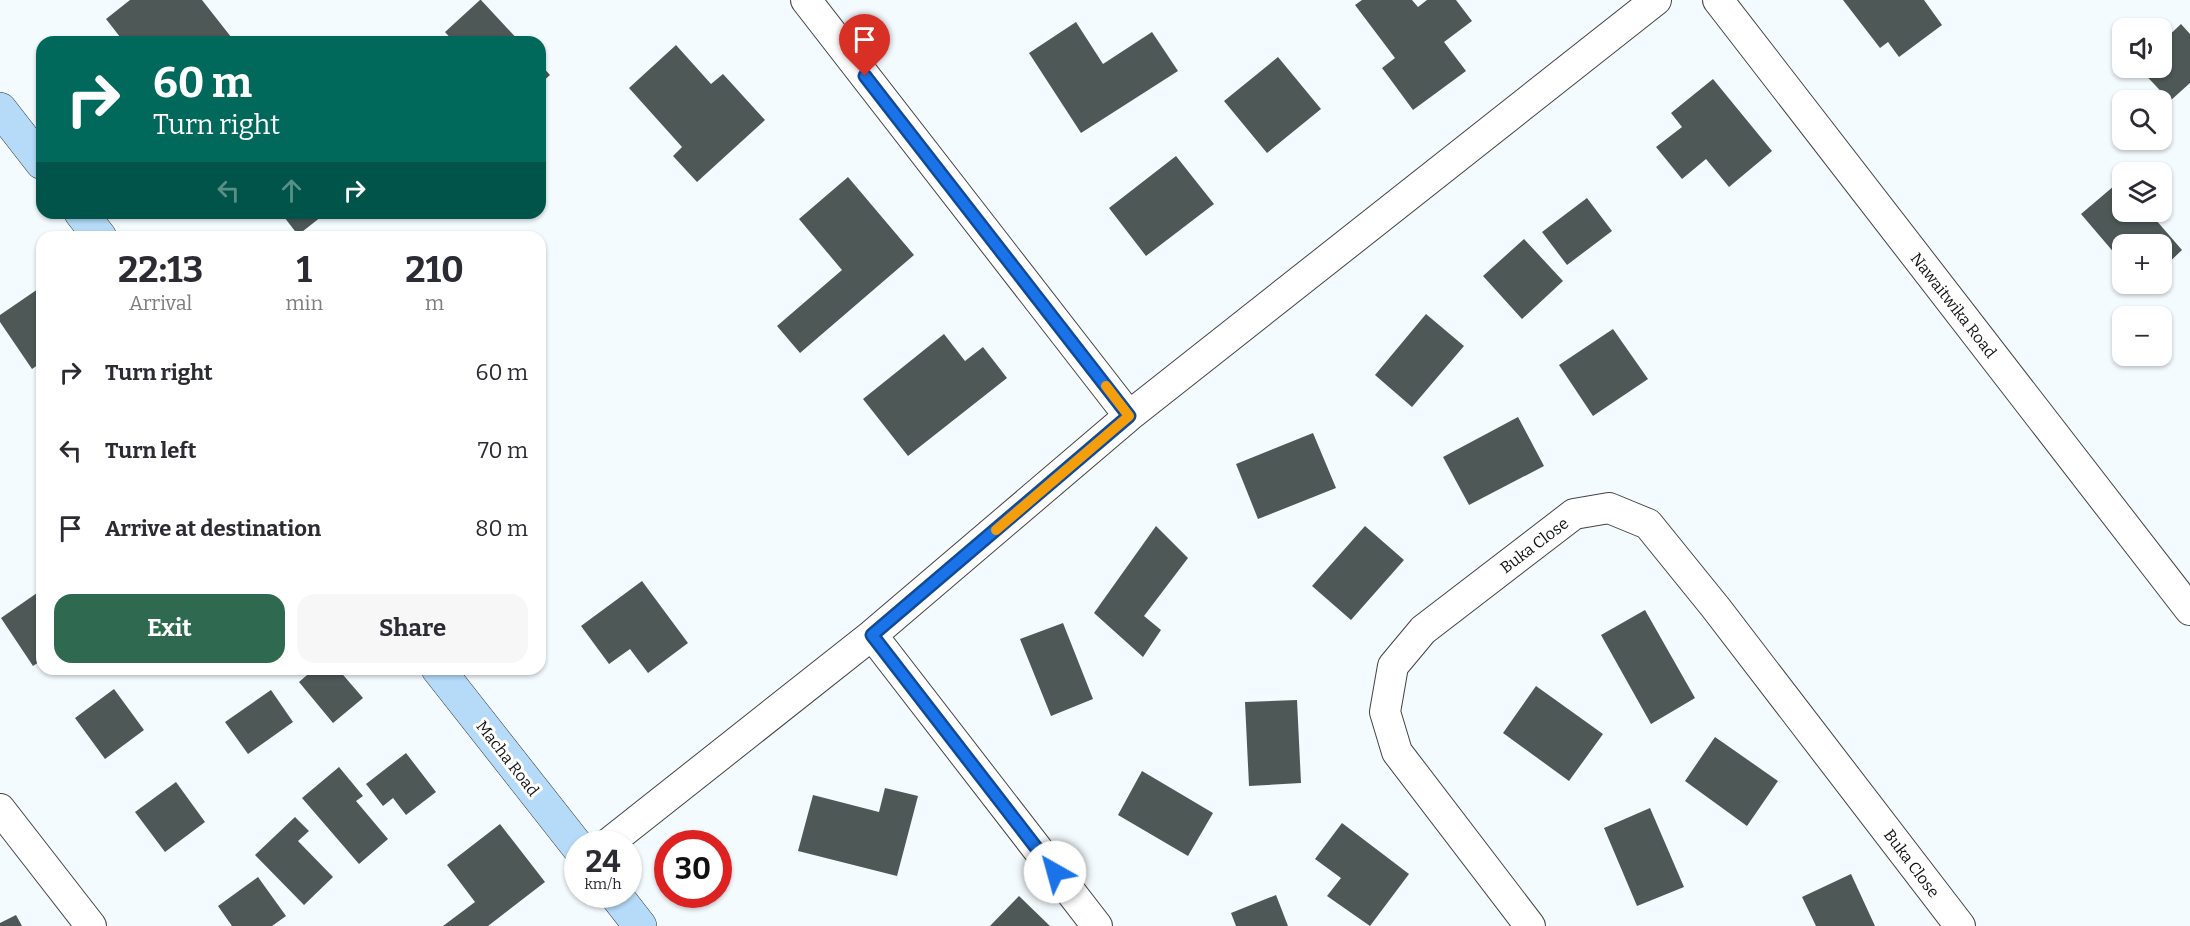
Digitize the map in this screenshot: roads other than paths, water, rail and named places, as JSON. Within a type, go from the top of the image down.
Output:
[{"type":"main road","points":[[0,109],[36,155]]},
{"type":"main road","points":[[86,219],[95,231]]},
{"type":"main road","name":"Macha Road","points":[[443,675],[565,830]]},
{"type":"main road","points":[[626,908],[640,926]]},
{"type":"street","points":[[806,0],[1129,416]]},
{"type":"street","points":[[625,830],[872,635],[1129,416],[1656,0]]},
{"type":"street","name":"Nawaitwika Road","points":[[1718,0],[2190,610]]},
{"type":"street","name":"Buka Close","points":[[1530,926],[1397,752],[1385,712],[1393,666],[1423,630],[1574,514],[1609,508],[1648,524],[1716,608],[1960,926]]},
{"type":"street","points":[[872,635],[1097,926]]},
{"type":"street","points":[[0,810],[91,926]]}]
